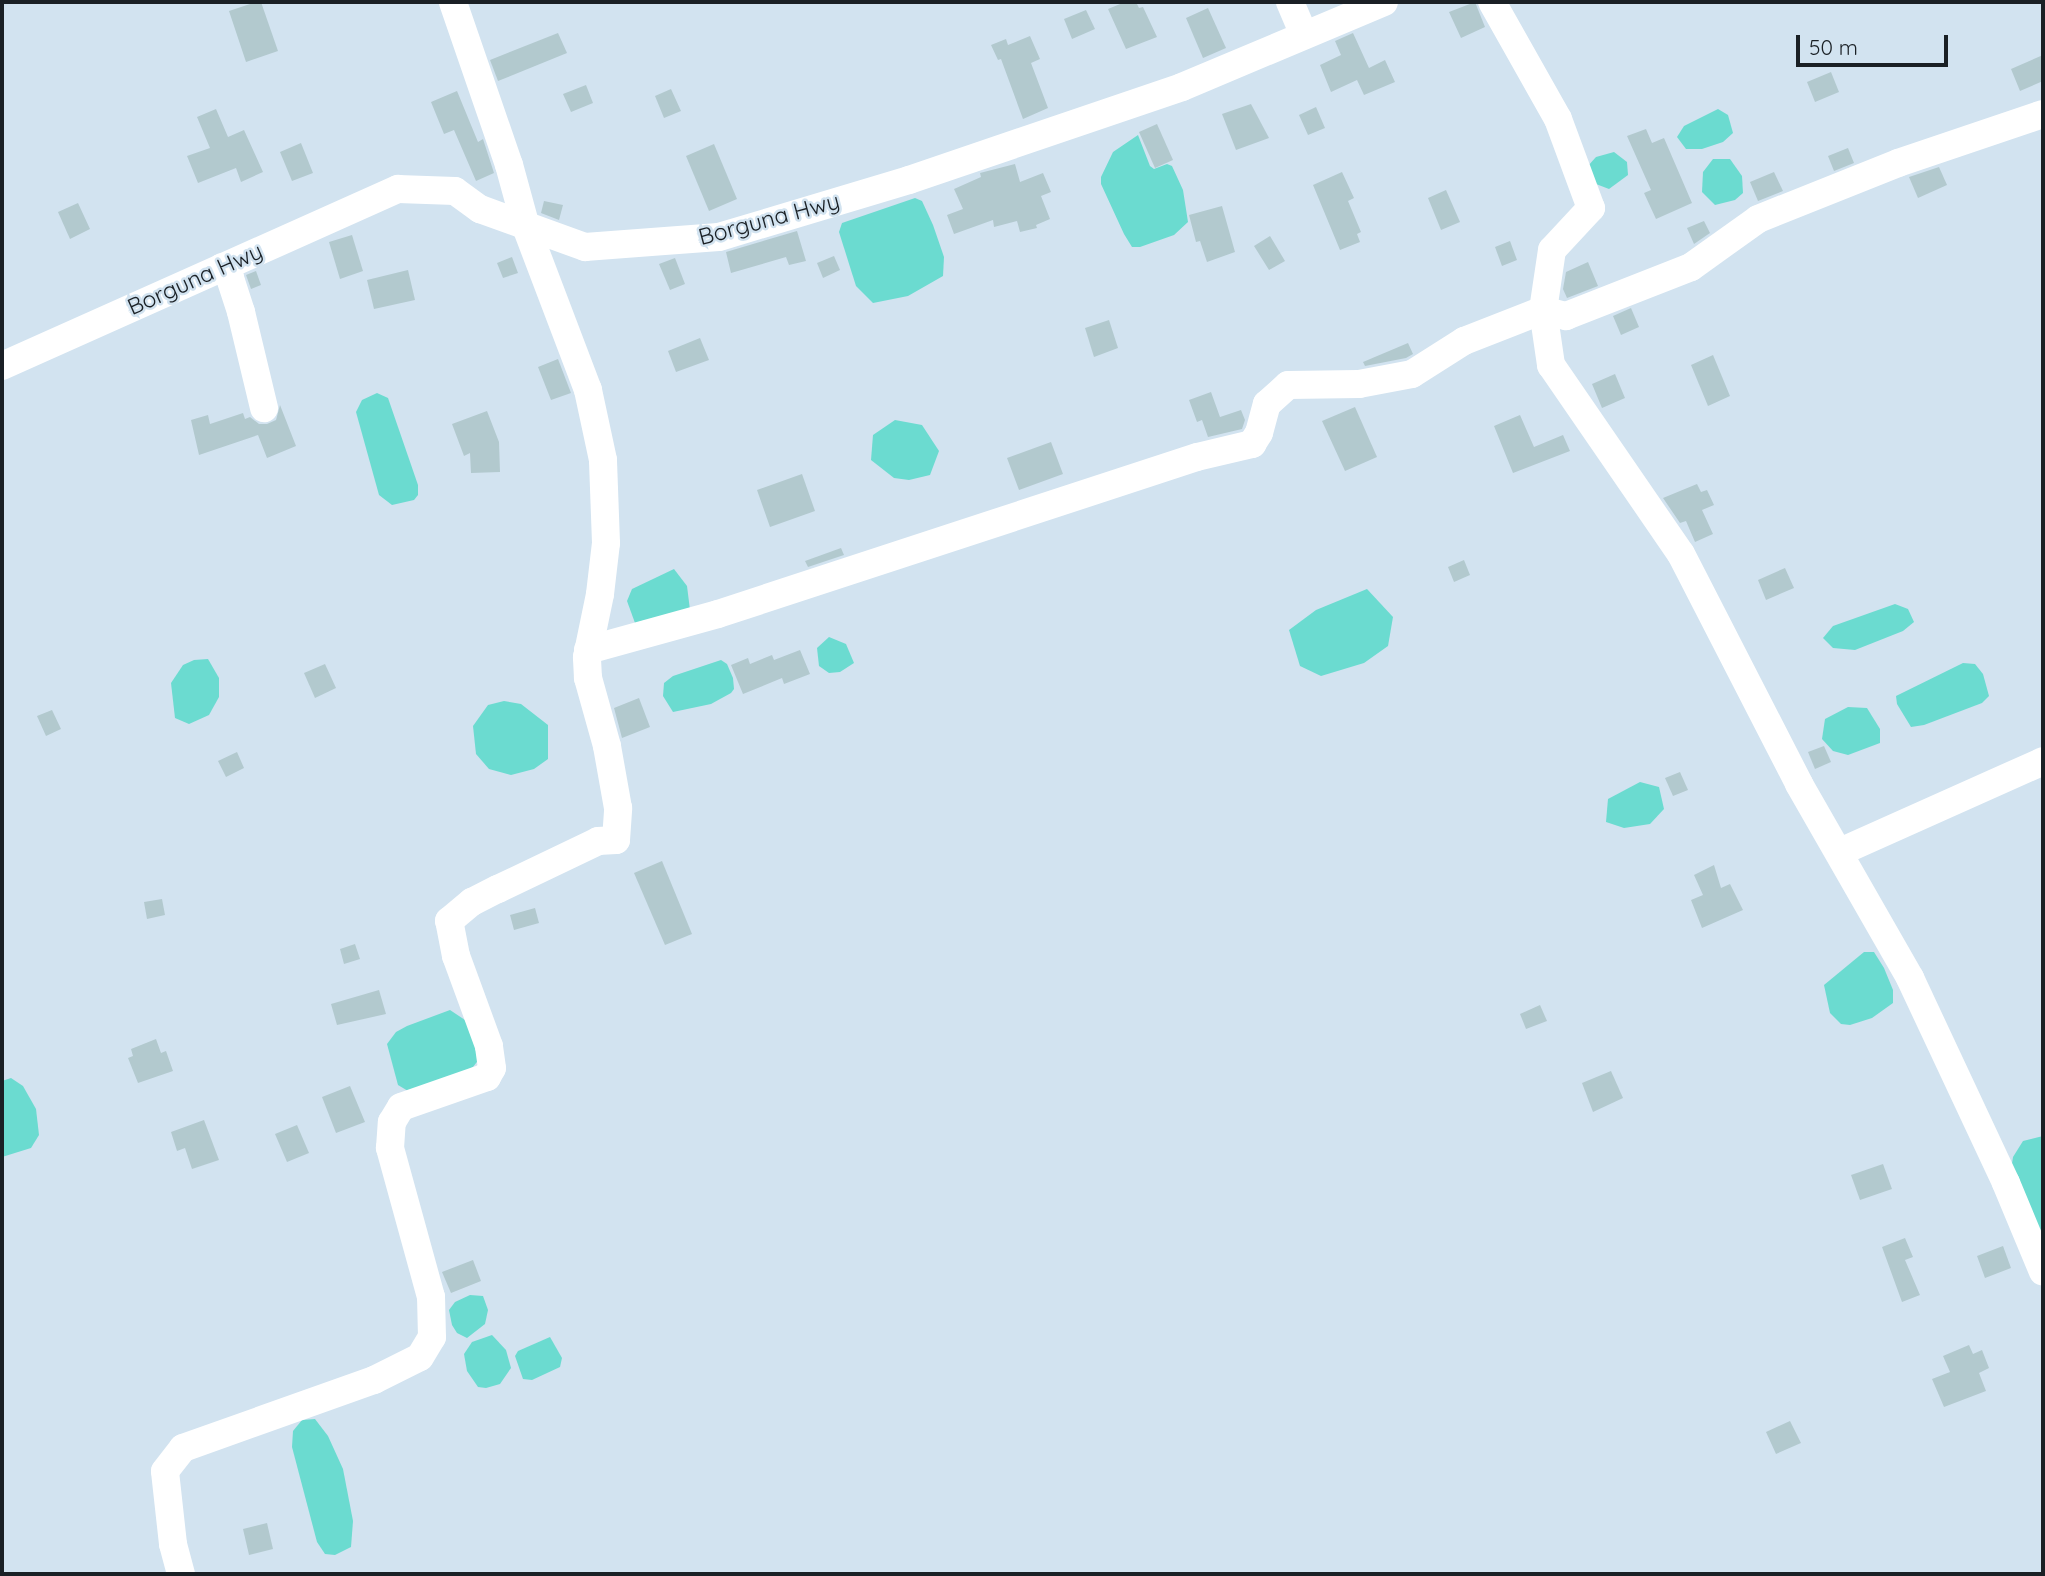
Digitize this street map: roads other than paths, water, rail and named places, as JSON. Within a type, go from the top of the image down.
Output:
[{"type":"street","points":[[181,1574],[173,1544],[165,1471],[183,1448],[374,1380],[421,1357],[432,1337],[431,1297],[390,1148],[392,1122],[401,1107],[487,1077],[492,1068],[489,1046],[456,956],[449,921],[471,902],[498,888],[597,841],[616,840],[618,808],[607,746],[588,678],[588,650],[600,594],[606,543],[603,460],[588,390],[526,228],[509,165],[453,2]]},
{"type":"street","points":[[1290,2],[1304,35]]},
{"type":"street","name":"Borguna Hwy","points":[[2,366],[398,189],[455,191],[480,209],[526,228],[585,247],[719,237],[909,180],[1182,87],[1384,2]]},
{"type":"street","points":[[1492,2],[1558,119],[1591,208],[1552,250],[1543,310],[1551,365],[1681,554],[1799,784],[1910,978],[2006,1183],[2043,1272]]},
{"type":"street","points":[[588,650],[718,614],[1197,457],[1252,444],[1259,433],[1267,404],[1288,384],[1359,384],[1412,374],[1464,341],[1543,310],[1566,316],[1690,267],[1758,219],[1898,163],[2043,114]]},
{"type":"street","points":[[222,267],[230,278],[241,312],[264,408]]},
{"type":"street","points":[[1840,852],[2043,761]]}]
